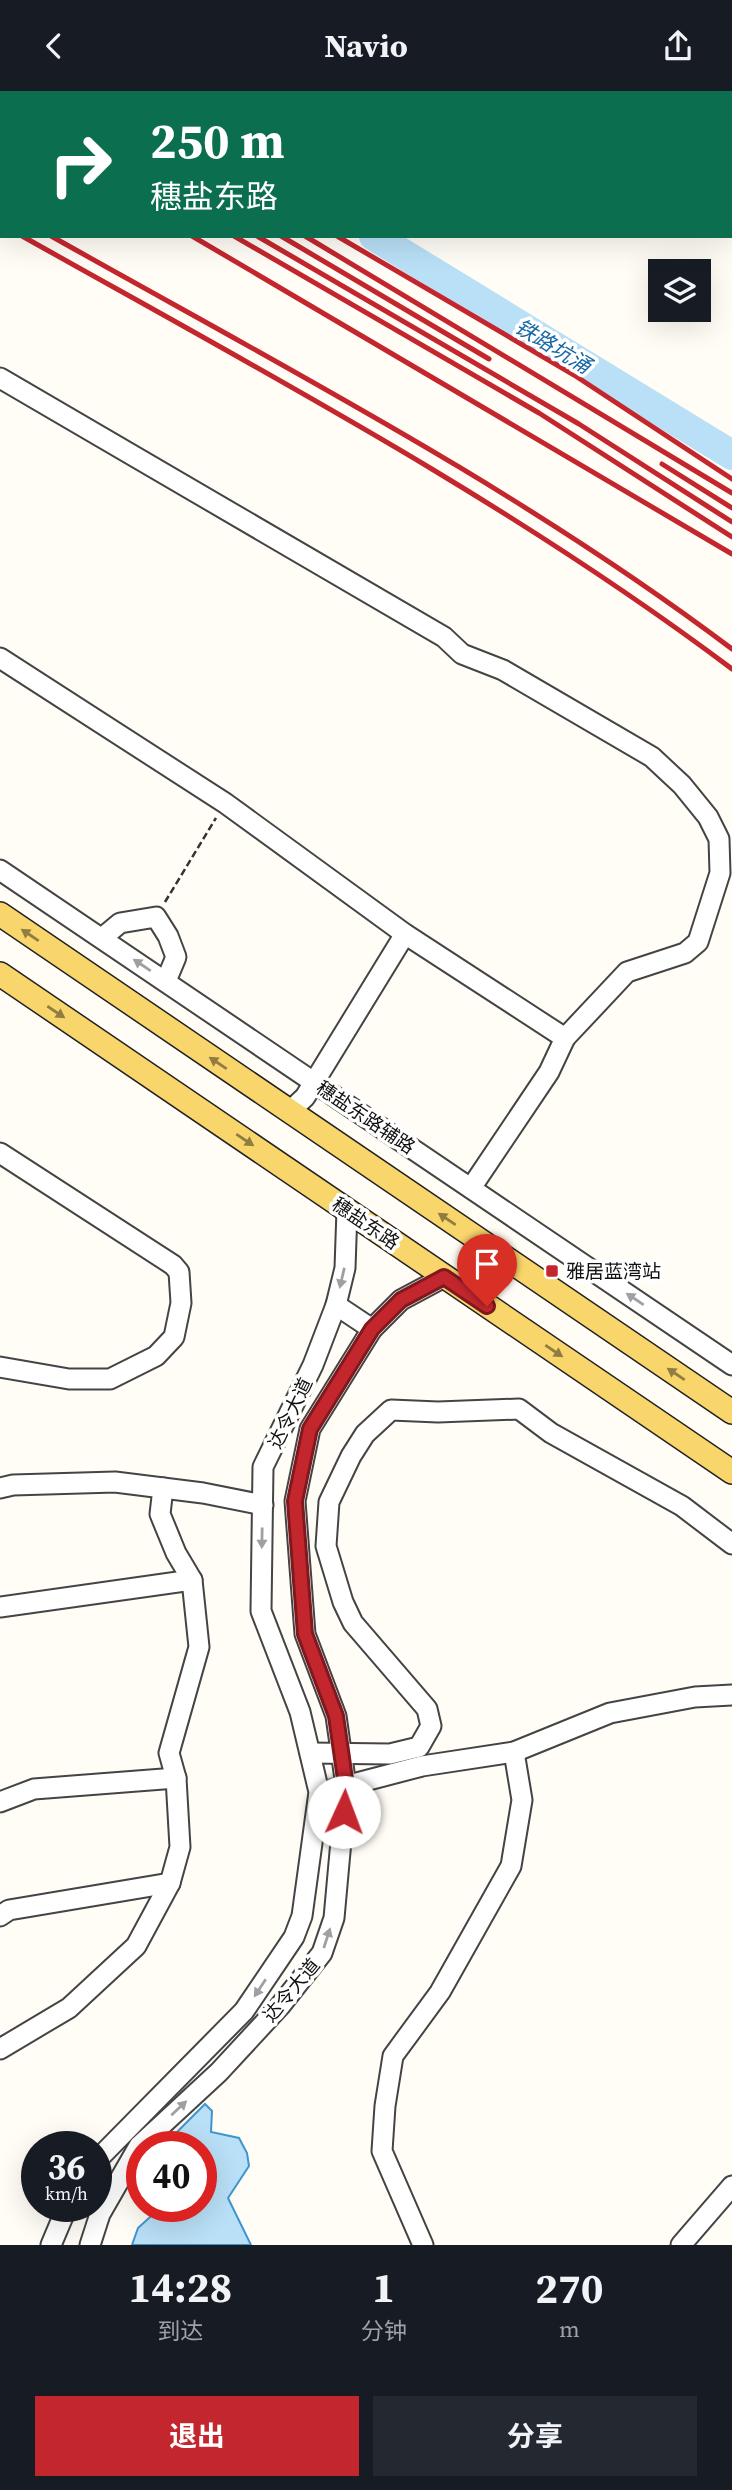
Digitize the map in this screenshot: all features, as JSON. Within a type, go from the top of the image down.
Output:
[{"type":"main road","points":[[0,914],[732,1412]]},
{"type":"main road","name":"穗盐东路","points":[[0,974],[732,1472]]},
{"type":"street","points":[[0,378],[444,638],[462,654],[503,670],[652,757],[682,785],[708,817],[719,839],[720,873],[698,942],[685,953],[627,972],[565,1038],[549,1072],[471,1188]]},
{"type":"street","points":[[0,658],[225,803],[405,934],[565,1038]]},
{"type":"street","name":"穗盐东路辅路","points":[[0,870],[732,1365]]},
{"type":"street","points":[[102,938],[120,923],[156,917],[168,936],[176,957],[166,981]]},
{"type":"street","points":[[289,1112],[305,1097],[405,934]]},
{"type":"street","points":[[0,1153],[173,1265],[179,1272],[181,1303],[174,1337],[156,1356],[110,1378],[69,1379],[0,1367]]},
{"type":"street","name":"达令大道","points":[[112,2144],[244,2011],[293,1937],[303,1916],[319,1792],[300,1711],[261,1611],[263,1467],[313,1365],[336,1305],[345,1268],[347,1210]]},
{"type":"street","name":"达令大道","points":[[90,2245],[100,2214],[139,2146],[219,2072],[280,2006],[322,1953],[334,1918],[346,1786],[336,1716],[305,1634],[295,1501],[310,1429],[372,1329],[401,1300],[444,1277]]},
{"type":"street","points":[[336,1305],[372,1329]]},
{"type":"street","points":[[310,1753],[390,1754],[419,1747],[431,1726],[427,1709],[353,1623],[343,1602],[326,1546],[329,1502],[365,1434],[391,1410],[438,1412],[519,1409],[551,1433],[682,1506],[732,1545]]},
{"type":"street","points":[[0,1488],[13,1485],[115,1482],[262,1505]]},
{"type":"street","points":[[0,2049],[69,2008],[136,1945],[170,1883],[180,1847],[176,1778],[169,1753],[199,1647],[192,1580],[176,1553],[160,1514],[163,1488]]},
{"type":"street","points":[[0,1607],[192,1580]]},
{"type":"street","points":[[319,1792],[422,1766],[514,1752],[610,1713],[695,1696],[732,1695]]},
{"type":"street","points":[[423,2245],[382,2151],[385,2106],[393,2056],[440,1992],[511,1866],[522,1800],[514,1752]]},
{"type":"street","points":[[0,1802],[34,1789],[176,1778]]},
{"type":"street","points":[[0,1916],[9,1910],[170,1883]]},
{"type":"street","points":[[140,2115],[156,2130]]},
{"type":"street","points":[[681,2245],[732,2186]]},
{"type":"street","points":[[51,2245],[61,2222]]},
{"type":"path","points":[[156,917],[225,803]]},
{"type":"water","points":[[205,2104],[212,2111],[211,2131],[178,2131]]},
{"type":"water","points":[[217,2133],[239,2138],[247,2153],[249,2166],[228,2198],[251,2245],[132,2245],[138,2228],[145,2222],[217,2222]]},
{"type":"waterway","name":"铁路坑涌","points":[[377,238],[732,455]]},
{"type":"railway","points":[[26,238],[474,494],[648,608],[732,669]]},
{"type":"railway","points":[[55,238],[399,431],[484,482],[569,535],[732,649]]},
{"type":"railway","points":[[195,238],[732,554]]},
{"type":"railway","points":[[237,238],[539,413],[732,537]]},
{"type":"railway","points":[[260,238],[579,424],[732,522]]},
{"type":"railway","points":[[284,238],[489,359]]},
{"type":"railway","points":[[308,238],[732,493]]},
{"type":"railway","points":[[340,238],[574,375],[732,479]]},
{"type":"railway","points":[[662,464],[732,508]]},
{"type":"place","name":"雅居蓝湾站","points":[[552,1271]]},
{"type":"route","points":[[344,1812],[346,1786],[336,1716],[305,1634],[295,1501],[310,1429],[372,1329],[401,1300],[444,1277],[487,1306]]}]
